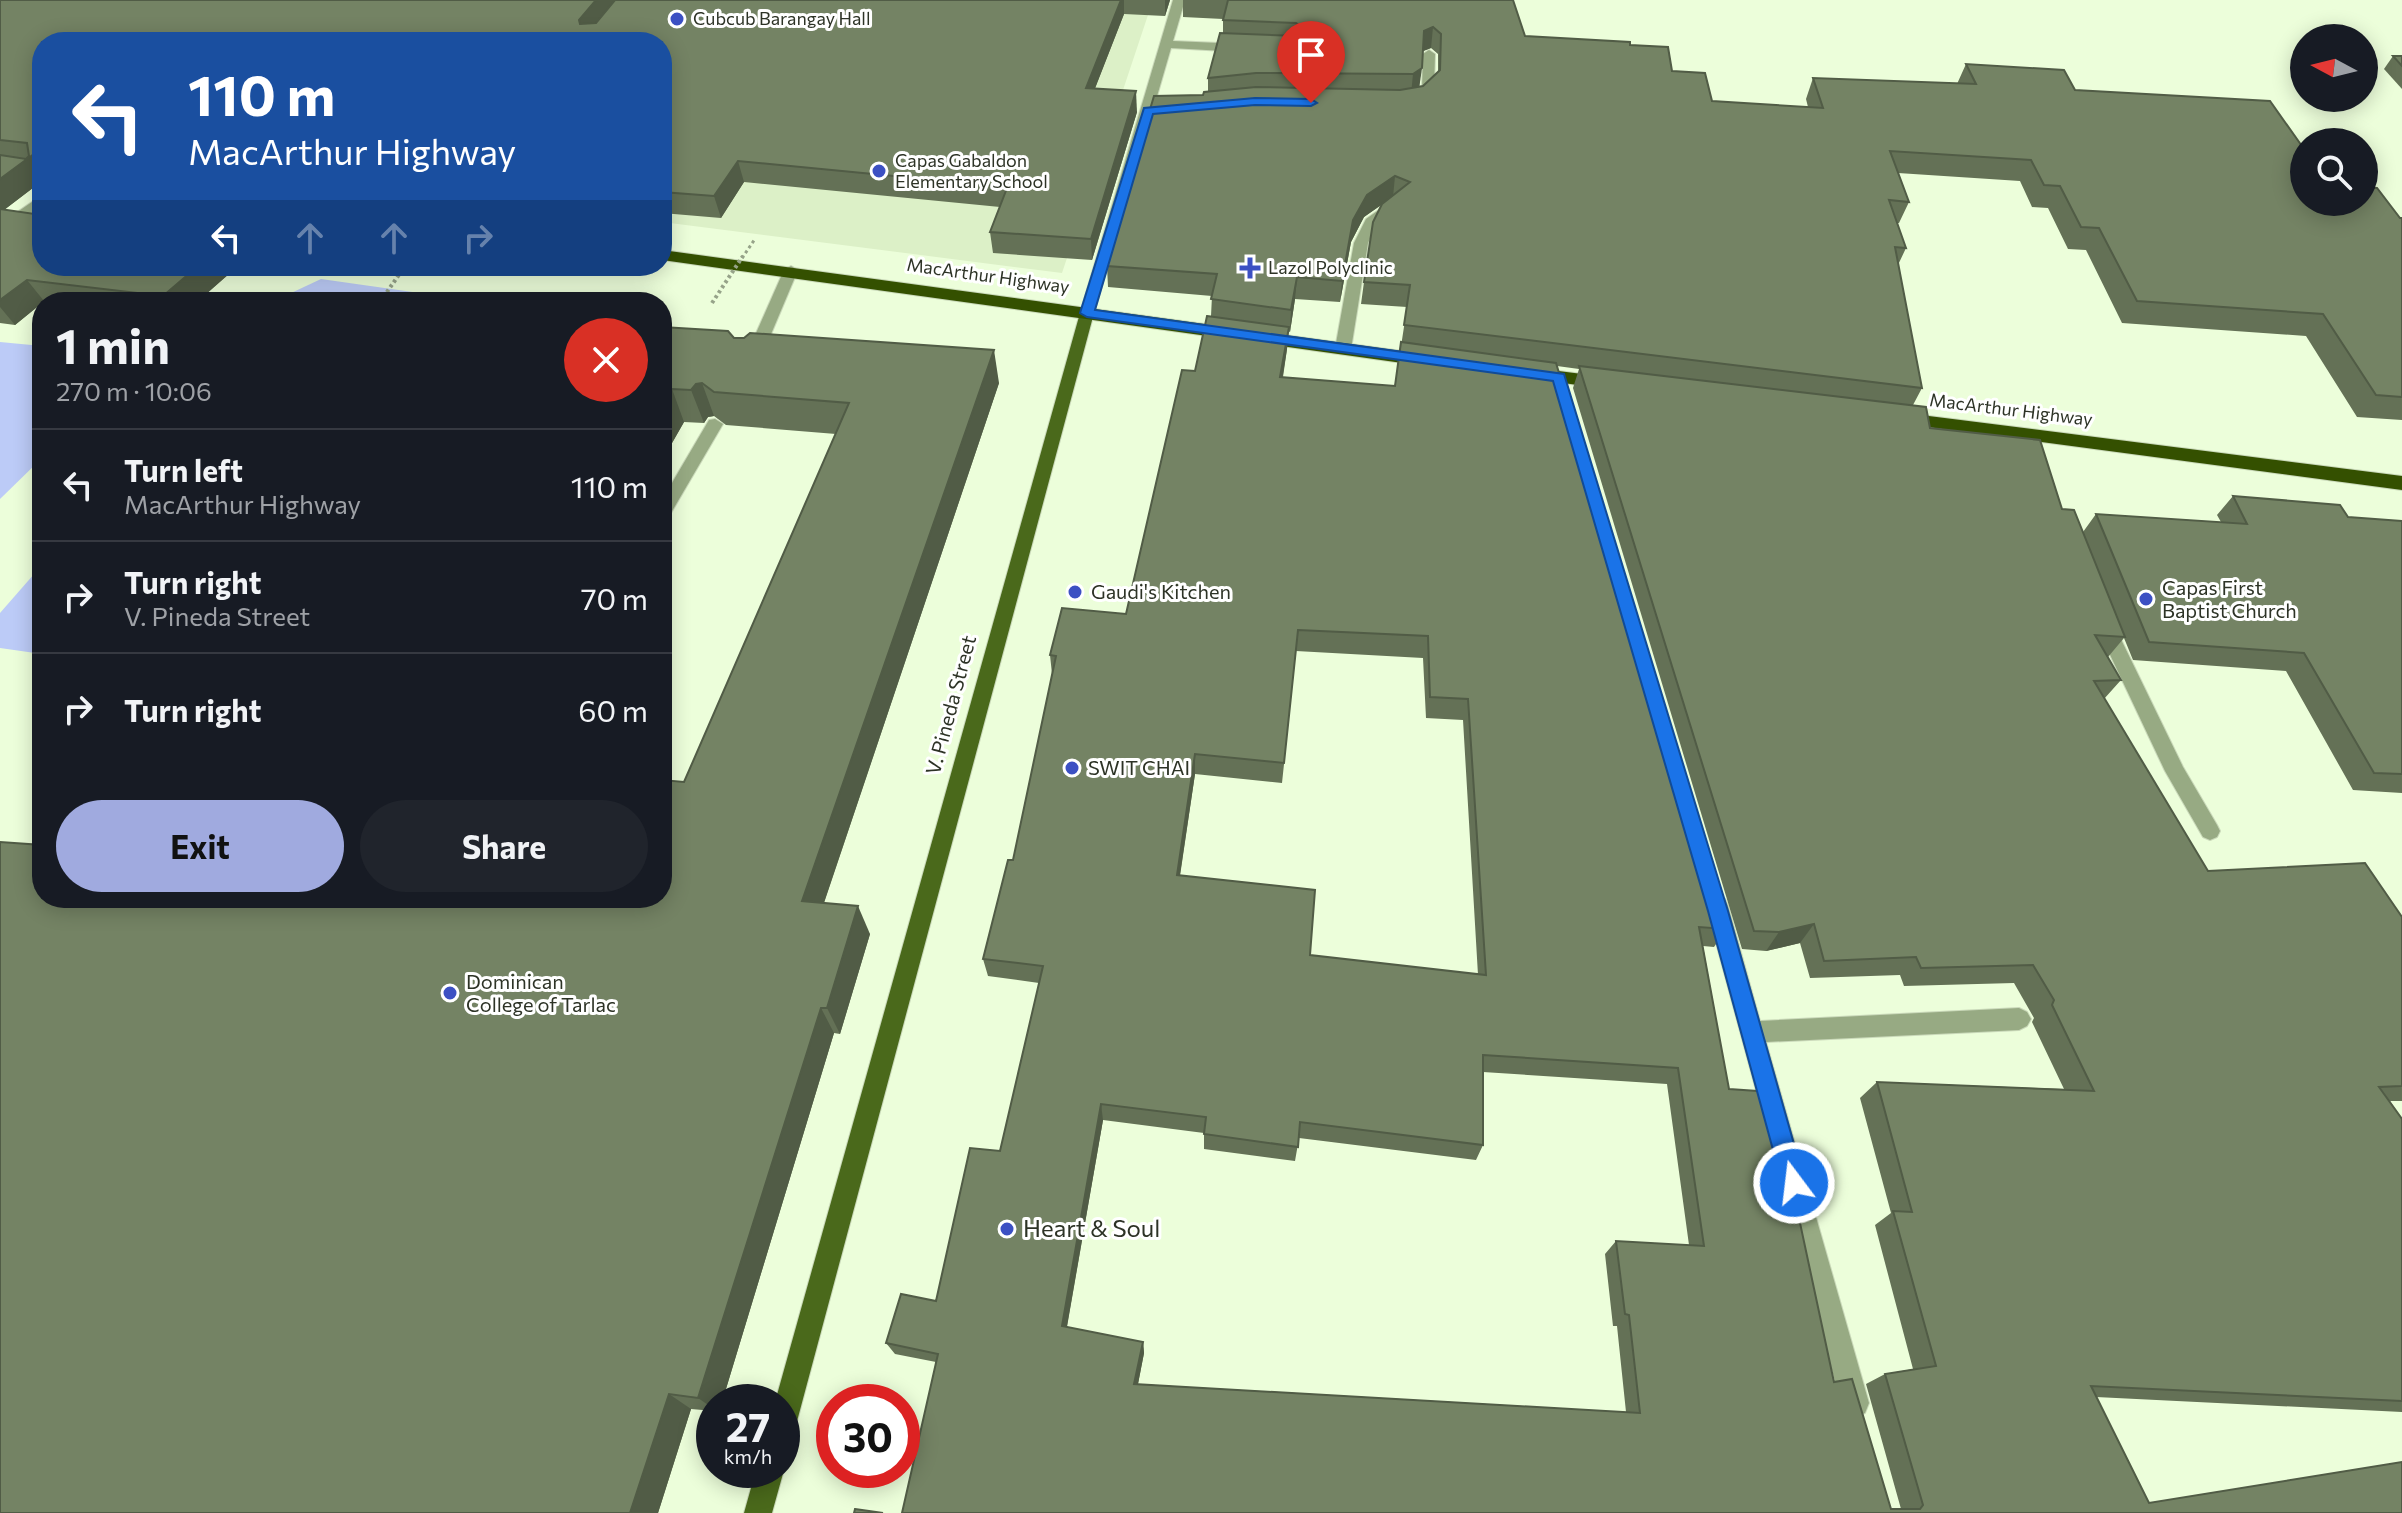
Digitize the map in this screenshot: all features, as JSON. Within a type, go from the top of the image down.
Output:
[{"type":"highway","name":"MacArthur Highway","points":[[672,256],[791,270],[1451,363]]},
{"type":"highway","points":[[1513,371],[1561,385],[1621,385]]},
{"type":"highway","name":"MacArthur Highway","points":[[1870,415],[2402,483]]},
{"type":"main road","name":"V. Pineda Street","points":[[793,1384],[1087,313]]},
{"type":"main road","points":[[758,1513],[765,1488]]},
{"type":"street","name":"V. Pineda Street","points":[[1087,313],[1154,110],[1166,44],[1179,0]]},
{"type":"street","points":[[1166,44],[1252,48]]},
{"type":"street","points":[[1398,104],[1416,101],[1428,91],[1429,54]]},
{"type":"street","points":[[1343,349],[1361,243],[1371,222],[1397,203]]},
{"type":"street","points":[[0,231],[32,207]]},
{"type":"street","points":[[750,365],[791,270]]},
{"type":"street","points":[[672,497],[715,424]]},
{"type":"street","points":[[2033,434],[2042,458]]},
{"type":"street","points":[[2099,610],[2110,639],[2175,771],[2210,831]]},
{"type":"street","points":[[1709,881],[1860,1423]]},
{"type":"street","points":[[1752,1032],[2019,1019]]},
{"type":"path","points":[[712,303],[755,239]]},
{"type":"shaded area","name":"Capas Gabaldon Elementary School","points":[[1153,0],[1062,273],[672,223],[672,119]]},
{"type":"shaded area","points":[[321,279],[413,292],[293,292]]},
{"type":"shaded area","points":[[0,342],[32,345],[32,468],[0,499]]},
{"type":"shaded area","points":[[32,576],[32,653],[0,648],[0,613]]},
{"type":"building","name":"Capas Gabaldon Elementary School","points":[[0,0],[596,0],[579,20],[580,24],[596,23],[615,0],[1121,0],[1086,88],[1136,91],[1091,239],[990,232],[1007,188],[997,186],[738,161],[714,196],[672,193],[672,32],[32,32],[32,155],[0,179],[0,155],[26,159],[29,156],[27,143],[0,140]]},
{"type":"building","points":[[1228,0],[1513,0],[1525,36],[1668,47],[1672,71],[1705,73],[1712,101],[1823,108],[1813,78],[1976,84],[1966,64],[2064,70],[2075,90],[2270,101],[2290,129],[2290,216],[2378,216],[2378,189],[2402,218],[2402,397],[2376,395],[2323,314],[2137,301],[2099,228],[2081,227],[2060,186],[2044,185],[2031,160],[1890,151],[1909,202],[1889,200],[1906,248],[1895,247],[1922,388],[1404,325],[1410,285],[1364,282],[1373,222],[1382,204],[1410,182],[1395,176],[1367,195],[1353,220],[1342,281],[1297,277],[1291,310],[1211,299],[1217,274],[1107,266],[1115,240],[1111,240],[1154,96],[1203,95],[1204,92],[1256,87],[1400,90],[1423,86],[1440,70],[1441,34],[1433,27],[1424,31],[1422,68],[1413,74],[1256,73],[1208,78],[1220,33],[1296,36],[1305,29],[1296,23],[1223,20]]},
{"type":"building","points":[[2393,56],[2402,56],[2402,66]]},
{"type":"building","points":[[0,209],[32,214],[32,276],[186,276],[168,292],[129,292],[27,280],[0,300]]},
{"type":"building","points":[[1207,316],[1289,327],[1280,377],[1395,386],[1401,342],[1556,363],[1726,929],[1699,927],[1729,1089],[1772,1092],[1834,1382],[1852,1379],[1891,1509],[1920,1509],[1923,1505],[1885,1374],[1936,1366],[1893,1211],[1912,1212],[1877,1082],[2094,1091],[2052,1005],[2054,1000],[2033,965],[1921,968],[1916,957],[1824,961],[1814,924],[1779,932],[1754,931],[1579,366],[1926,407],[1930,428],[2040,440],[2062,509],[2074,510],[2125,637],[2095,635],[2121,680],[2094,681],[2208,871],[2365,863],[2402,917],[2402,1086],[2379,1087],[2402,1119],[2402,1401],[2091,1386],[2149,1503],[2402,1462],[2402,1513],[902,1513],[908,1488],[920,1488],[920,1434],[938,1354],[886,1343],[901,1294],[936,1301],[970,1148],[1000,1151],[1043,966],[983,959],[1008,860],[1013,860],[1056,656],[1050,655],[1062,608],[1126,614],[1182,370],[1195,371]],"holes":[[[1298,630],[1428,636],[1430,697],[1468,699],[1486,975],[1310,955],[1315,890],[1177,875],[1195,754],[1284,763]],[[1483,1055],[1678,1068],[1704,1246],[1616,1241],[1625,1314],[1629,1315],[1640,1413],[1134,1384],[1143,1342],[1062,1326],[1101,1104],[1206,1117],[1204,1134],[1298,1147],[1300,1122],[1483,1145]]]},
{"type":"building","name":"Dominican College of Tarlac","points":[[672,328],[728,331],[734,338],[744,338],[750,333],[994,350],[802,901],[858,906],[827,1008],[821,1008],[702,1384],[696,1384],[696,1398],[669,1394],[630,1513],[0,1513],[0,842],[32,844],[32,908],[672,908],[672,781],[684,782],[849,403],[714,392],[702,383],[691,390],[672,389]]},
{"type":"building","points":[[2233,496],[2340,505],[2348,517],[2402,521],[2402,774],[2374,773],[2304,653],[2149,642],[2096,514],[2247,524]]},
{"type":"building","points":[[855,1509],[883,1513],[854,1513]]},
{"type":"place","name":"Cubcub Barangay Hall","points":[[677,19]]},
{"type":"place","name":"Capas Gabaldon Elementary School","points":[[879,171]]},
{"type":"place","name":"Lazol Polyclinic","points":[[1250,268]]},
{"type":"place","name":"Gaudi's Kitchen","points":[[1075,592]]},
{"type":"place","name":"Capas First Baptist Church","points":[[2146,599]]},
{"type":"place","name":"SWIT CHAI","points":[[1072,768]]},
{"type":"place","name":"Dominican College of Tarlac","points":[[450,993]]},
{"type":"place","name":"Heart & Soul","points":[[1007,1229]]},
{"type":"route","points":[[1311,103],[1255,101],[1148,111],[1087,313],[1559,377],[1718,911],[1794,1183]]}]
